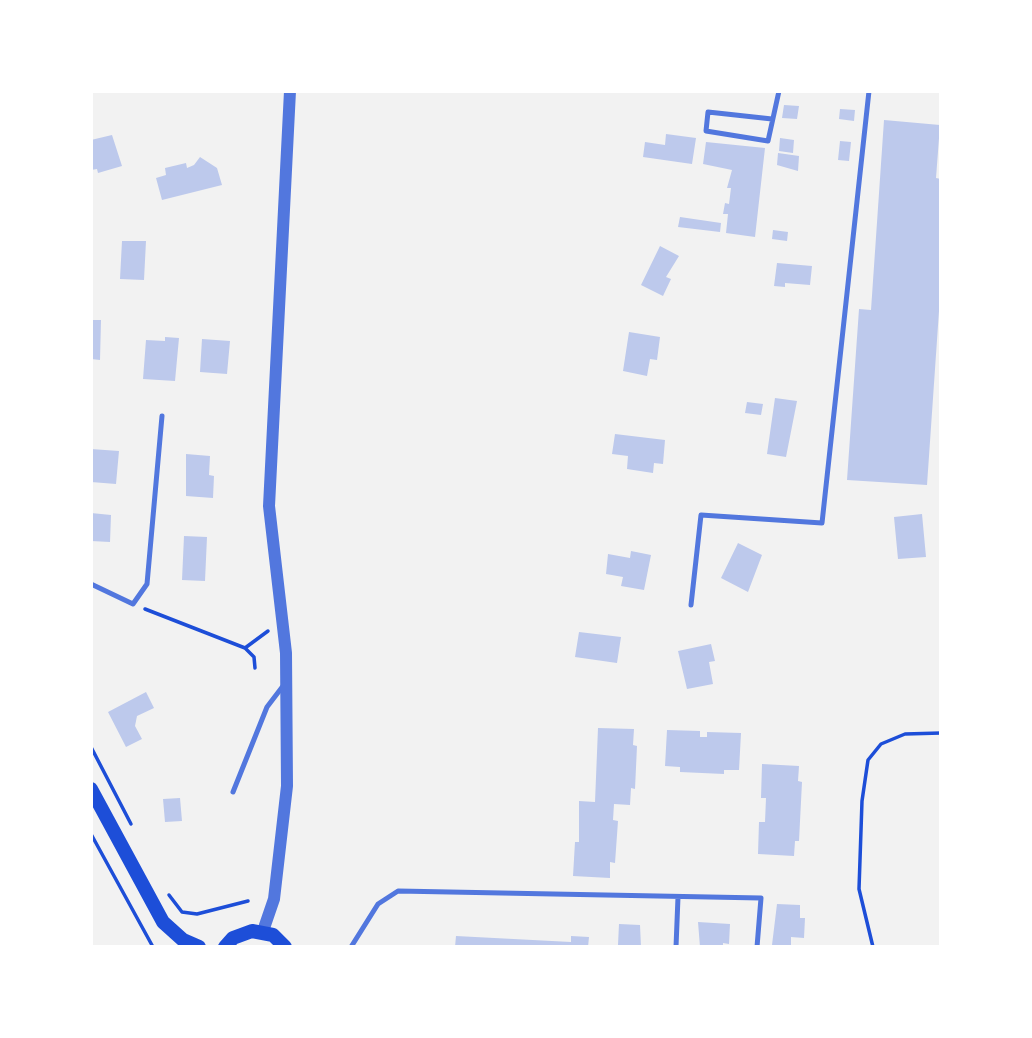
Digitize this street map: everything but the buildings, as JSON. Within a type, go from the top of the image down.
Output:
[{"type":"main road","points":[[91,789],[163,922],[183,940],[199,947]]},
{"type":"main road","points":[[225,947],[242,933],[263,931],[273,935],[285,947]]},
{"type":"street","points":[[263,931],[272,905],[287,786],[287,681],[269,506],[290,91]]},
{"type":"lane","points":[[772,119],[708,112],[706,131],[768,141],[779,91]]},
{"type":"lane","points":[[691,605],[701,515],[822,523],[869,91]]},
{"type":"lane","points":[[91,584],[133,604],[147,584],[162,416]]},
{"type":"lane","points":[[233,792],[267,707],[287,681]]},
{"type":"lane","points":[[351,947],[378,904],[398,891],[761,898],[757,947]]},
{"type":"lane","points":[[676,947],[678,897]]},
{"type":"path","points":[[133,604],[245,648],[254,657],[255,668]]},
{"type":"path","points":[[245,648],[282,620]]},
{"type":"path","points":[[873,947],[859,889],[862,801],[868,760],[881,744],[905,734],[941,733]]},
{"type":"path","points":[[91,747],[134,831]]},
{"type":"path","points":[[91,834],[153,947]]},
{"type":"path","points":[[165,891],[182,912],[197,914],[248,901]]}]
